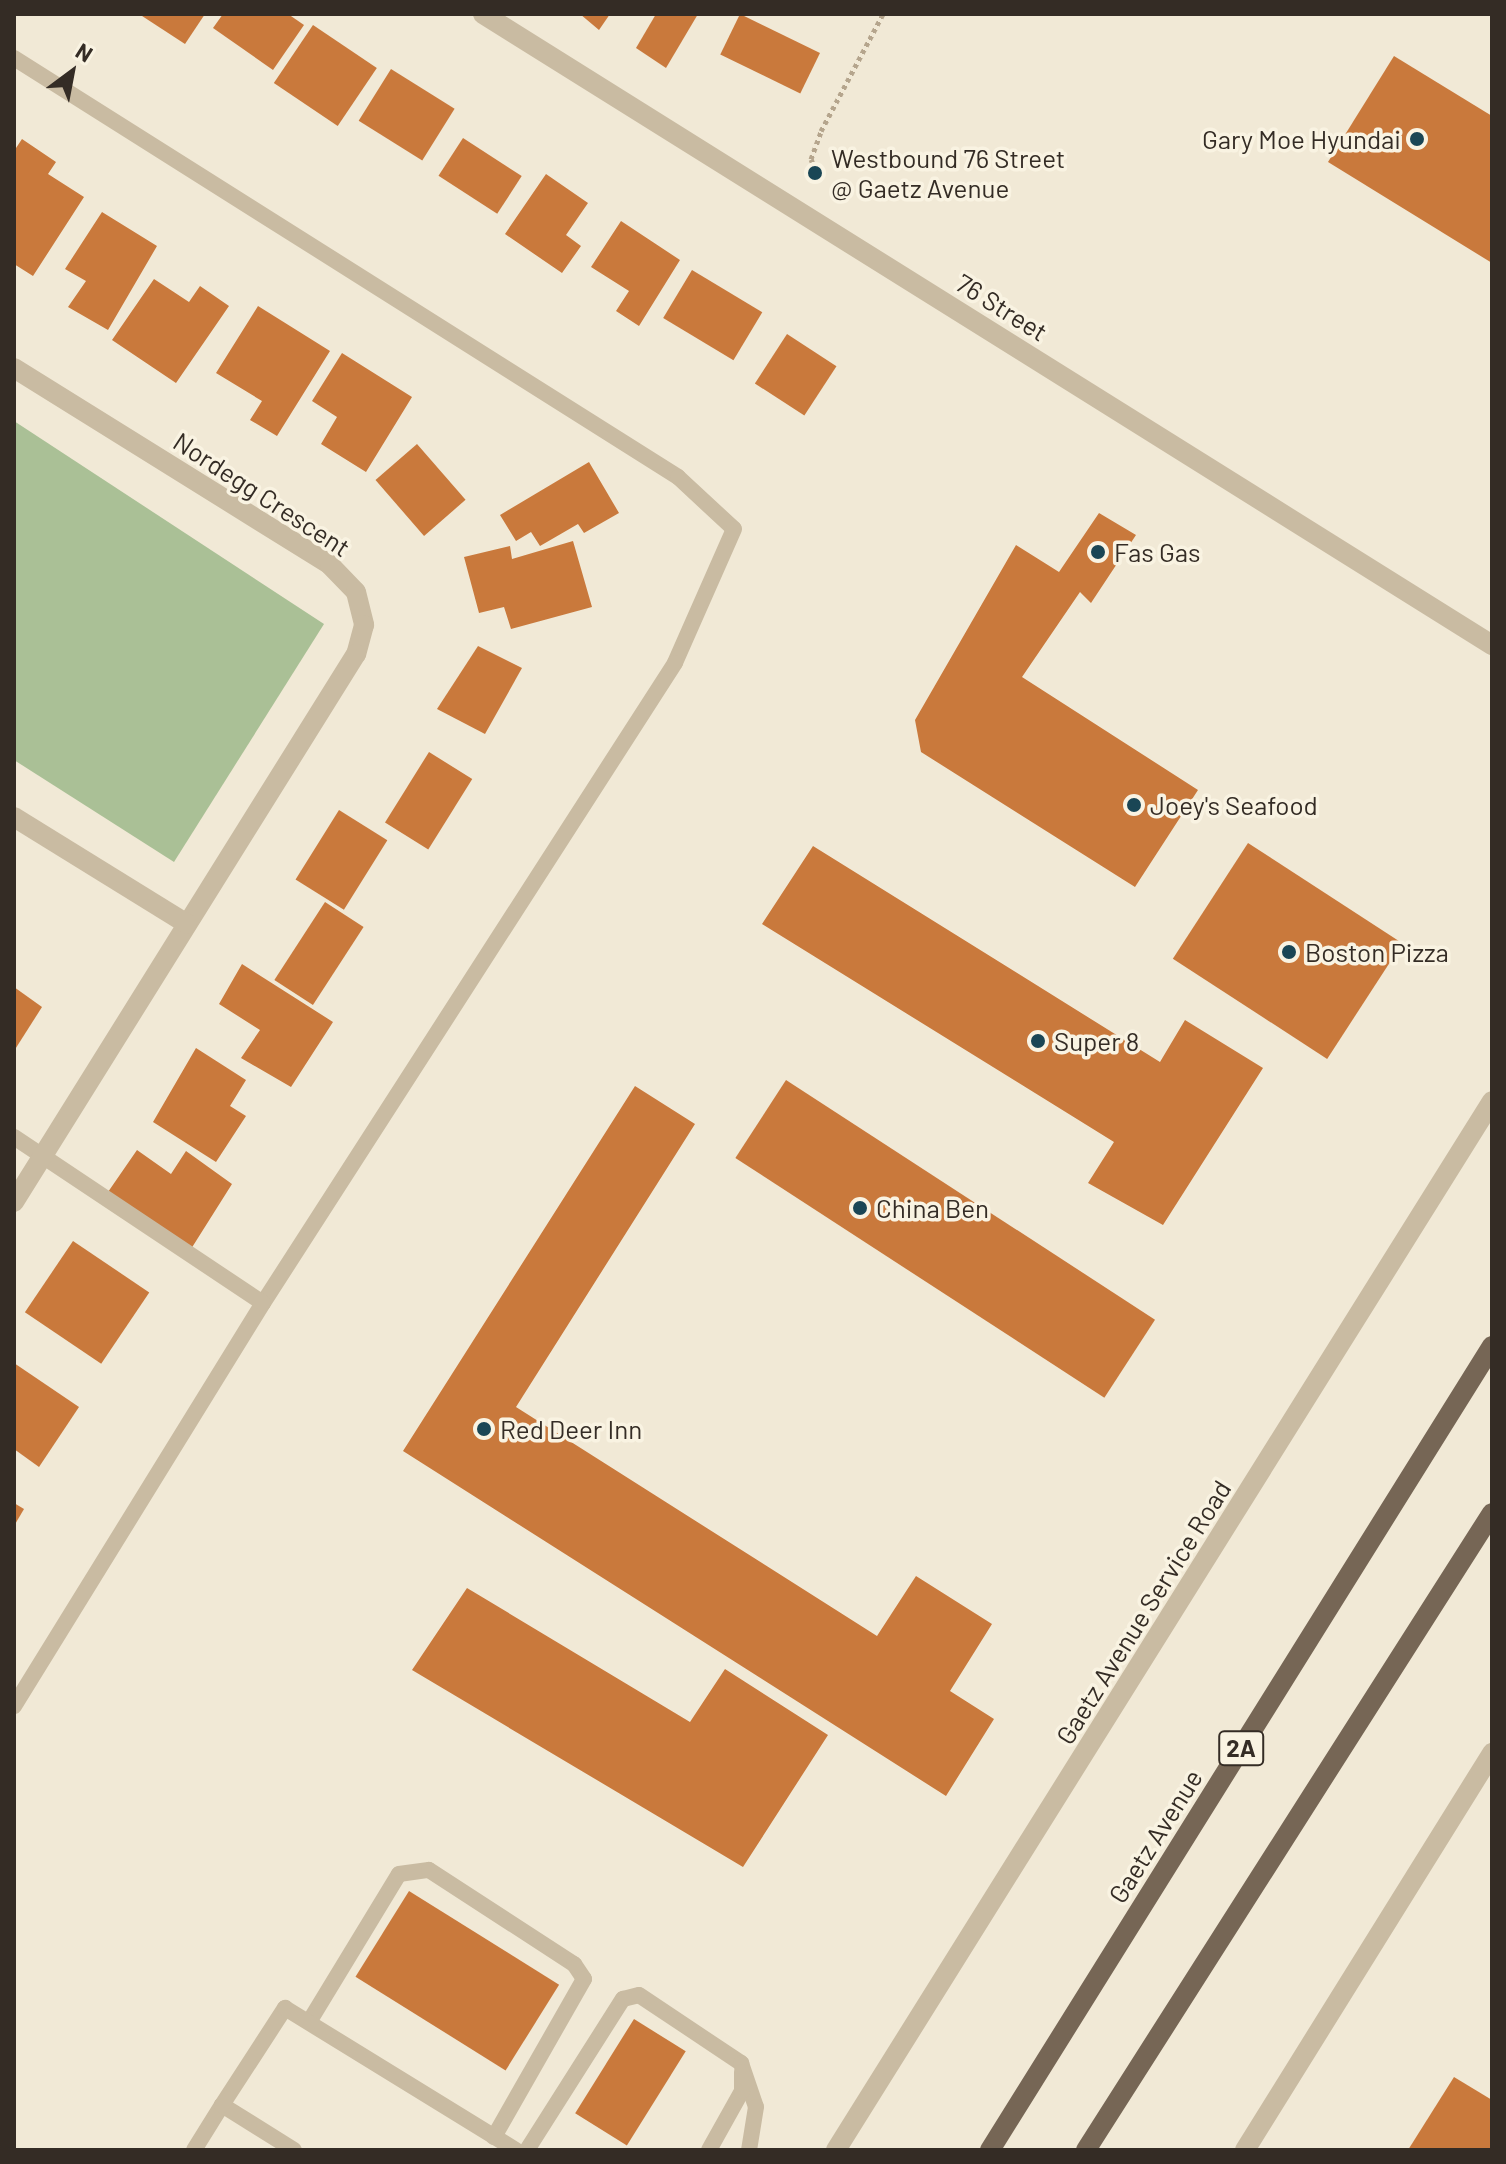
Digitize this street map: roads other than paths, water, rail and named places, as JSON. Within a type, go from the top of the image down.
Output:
[{"type":"main road","name":"Gaetz Avenue","points":[[990,2150],[1492,1346]]},
{"type":"main road","points":[[1086,2150],[1492,1513]]},
{"type":"street","name":"76 Street","points":[[483,14],[1492,645]]},
{"type":"street","name":"Nordegg Crescent","points":[[14,368],[330,565],[362,607],[356,654],[14,1202]]},
{"type":"street","points":[[14,817],[187,924]]},
{"type":"street","name":"Gaetz Avenue Service Road","points":[[836,2150],[1492,1101]]},
{"type":"street","points":[[1245,2150],[1492,1753]]},
{"type":"lane","points":[[14,58],[678,477],[734,529],[675,663],[263,1303],[14,1706]]},
{"type":"lane","points":[[14,1137],[263,1303]]},
{"type":"lane","points":[[309,2022],[399,1874],[429,1870],[574,1964],[584,1979],[494,2137]]},
{"type":"lane","points":[[527,2150],[631,1995],[741,2063],[756,2107],[749,2150]]},
{"type":"lane","points":[[194,2150],[285,2008],[516,2150]]},
{"type":"lane","points":[[709,2150],[742,2091],[741,2063]]},
{"type":"lane","points":[[222,2105],[294,2150]]},
{"type":"place","name":"Gary Moe Hyundai","points":[[1417,139]]},
{"type":"place","name":"Westbound 76 Street @ Gaetz Avenue","points":[[815,173]]},
{"type":"place","name":"Fas Gas","points":[[1098,552]]},
{"type":"place","name":"Joey's Seafood","points":[[1134,805]]},
{"type":"place","name":"Boston Pizza","points":[[1289,952]]},
{"type":"place","name":"Super 8","points":[[1038,1041]]},
{"type":"place","name":"China Ben","points":[[860,1208]]},
{"type":"place","name":"Red Deer Inn","points":[[484,1429]]}]
